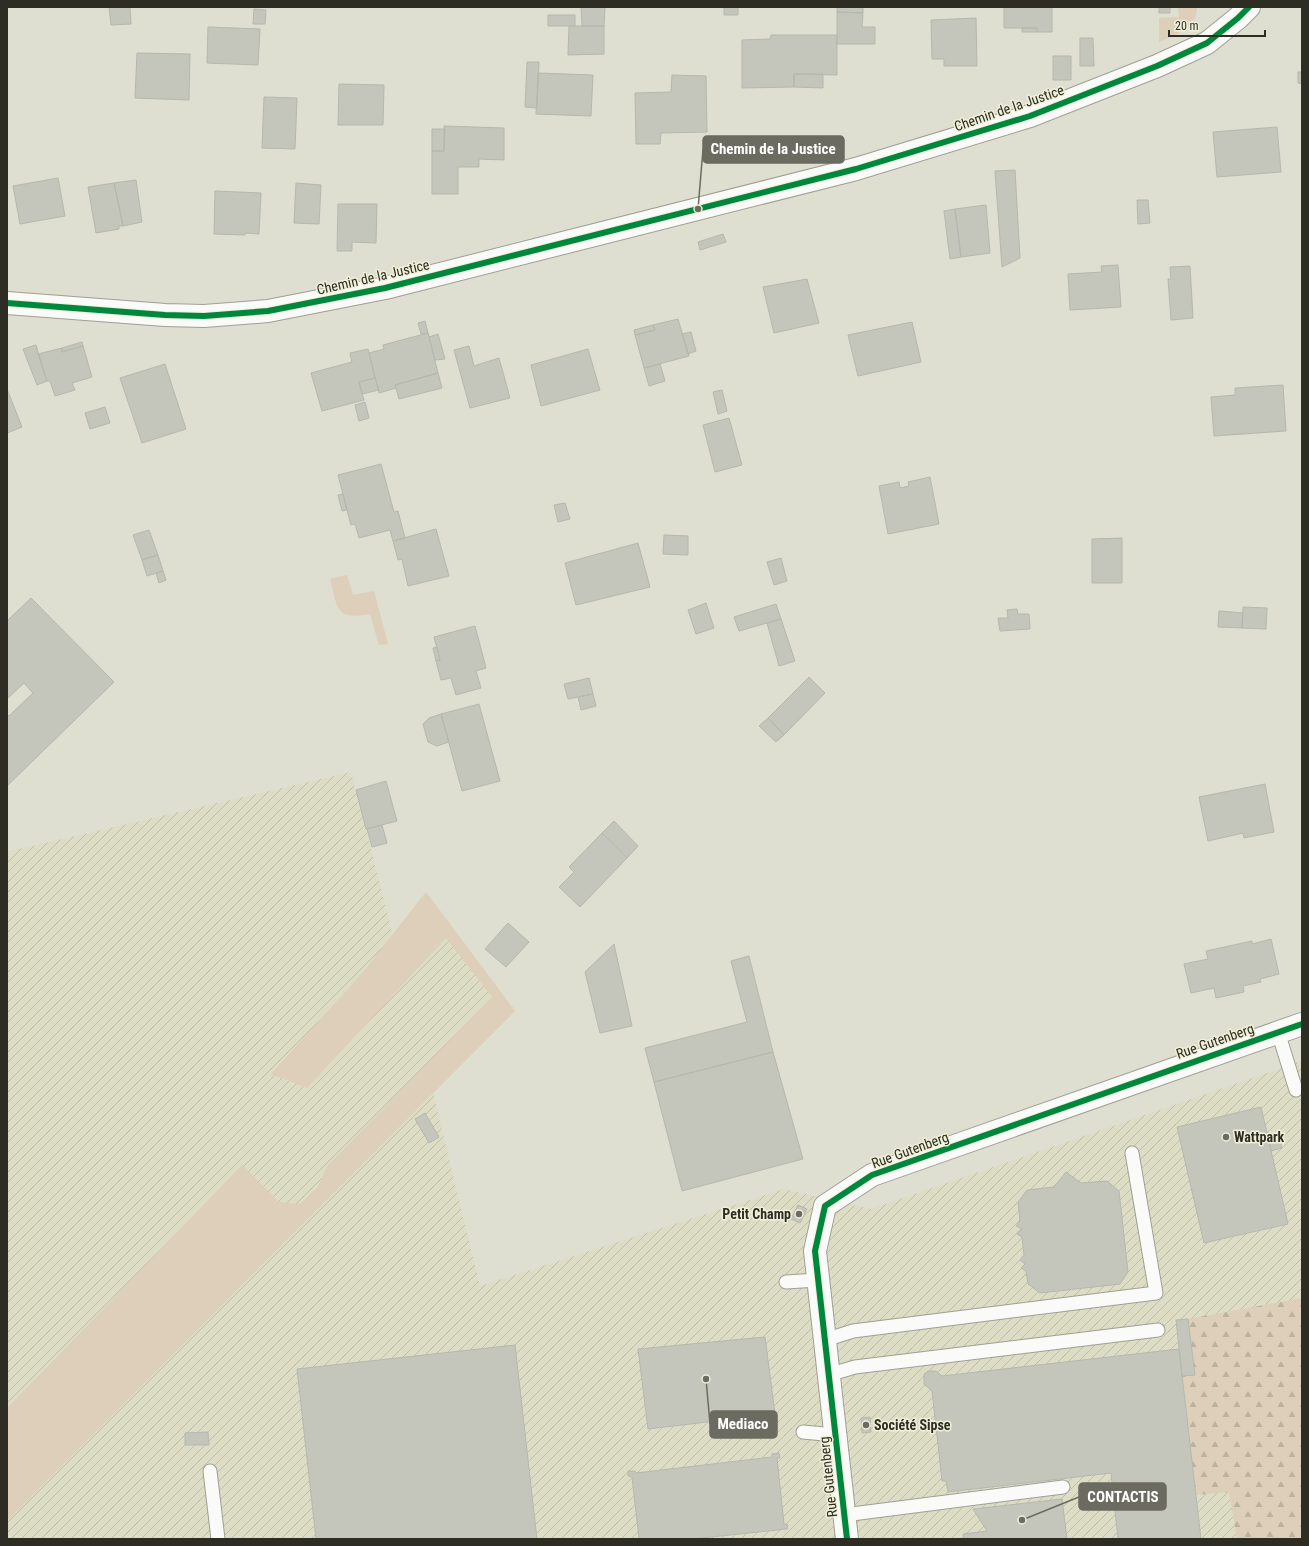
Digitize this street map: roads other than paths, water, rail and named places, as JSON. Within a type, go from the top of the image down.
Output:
[{"type":"street","name":"Chemin de la Justice","points":[[7,303],[165,315],[204,316],[268,311],[386,288],[856,169],[1022,118],[1157,66],[1207,43],[1249,7]]},
{"type":"street","name":"Rue Gutenberg","points":[[847,1539],[815,1251],[826,1206],[872,1175],[1302,1024]]},
{"type":"lane","points":[[1278,1032],[1296,1090]]},
{"type":"lane","points":[[825,1340],[853,1331],[1156,1293],[1132,1153]]},
{"type":"lane","points":[[786,1282],[818,1280]]},
{"type":"lane","points":[[828,1375],[855,1368],[1158,1330]]},
{"type":"lane","points":[[803,1432],[835,1435]]},
{"type":"lane","points":[[210,1471],[218,1539]]},
{"type":"lane","points":[[844,1515],[1063,1487]]},
{"type":"place","name":"Chemin de la Justice","points":[[698,209]]},
{"type":"place","name":"Wattpark","points":[[1226,1137]]},
{"type":"place","name":"Petit Champ","points":[[799,1214]]},
{"type":"place","name":"Mediaco","points":[[706,1379]]},
{"type":"place","name":"Société Sipse","points":[[866,1425]]},
{"type":"place","name":"CONTACTIS","points":[[1022,1520]]}]
